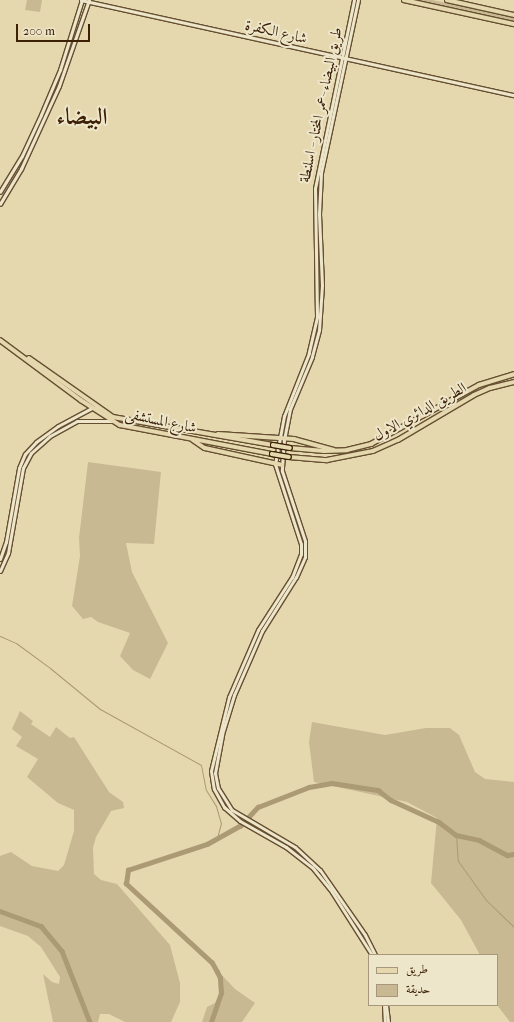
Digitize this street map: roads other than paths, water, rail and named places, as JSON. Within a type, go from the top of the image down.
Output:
[{"type":"main road","name":"طريق البيضاء -عمر المختار - اسلنطة","points":[[354,0],[343,58],[332,131],[319,191],[321,316],[316,344],[286,410],[279,438],[275,464],[300,540],[301,554],[292,577],[258,630],[232,695],[212,762],[212,781],[224,807],[240,821],[250,824],[295,847],[320,870],[365,935],[374,954]]},
{"type":"main road","name":"طريق البيضاء -عمر المختار - اسلنطة","points":[[232,695],[260,635],[296,577],[305,557],[305,541],[283,478],[282,465],[284,439],[290,409],[306,367],[315,330],[318,300],[315,188],[335,86],[358,0]]},
{"type":"main road","points":[[404,0],[514,24]]},
{"type":"main road","points":[[447,0],[514,15]]},
{"type":"main road","points":[[331,85],[335,86]]},
{"type":"main road","name":"شارع المستشفى","points":[[0,338],[92,408],[113,421],[134,429],[272,454]]},
{"type":"main road","name":"شارع المستشفى","points":[[0,338],[98,408],[120,419],[290,448]]},
{"type":"main road","name":"الطريق الدائري الاول","points":[[290,448],[335,451],[371,444],[486,382],[514,374]]},
{"type":"main road","name":"الطريق الدائري الاول","points":[[272,454],[327,460],[373,451],[398,440],[474,395],[495,386],[514,382]]},
{"type":"main road","points":[[0,559],[23,459],[41,438],[92,408],[98,408]]},
{"type":"main road","points":[[0,571],[8,553],[23,468],[31,453],[50,436],[76,421],[113,421]]},
{"type":"main road","points":[[175,437],[176,429]]},
{"type":"main road","points":[[211,435],[294,439],[335,451]]},
{"type":"main road","points":[[193,440],[205,448],[282,465]]},
{"type":"main road","name":"طريق البيضاء -عمر المختار - اسلنطة","points":[[221,729],[215,768],[216,780],[224,800],[242,818],[290,849],[312,867],[334,894],[371,954]]},
{"type":"main road","points":[[385,1006],[386,1022]]},
{"type":"street","name":"شارع الكفرة","points":[[82,0],[514,95]]},
{"type":"street","points":[[0,192],[22,156],[41,115],[60,70],[82,0]]},
{"type":"street","points":[[0,204],[22,169],[59,86],[89,1]]},
{"type":"waterway","points":[[0,636],[16,643],[50,668],[100,709],[201,765],[206,790],[216,806],[221,823],[217,838]]},
{"type":"waterway","points":[[211,1022],[221,993],[220,978],[217,972],[212,963],[126,884],[128,870],[207,844],[240,826],[258,807],[309,787],[332,783],[378,790],[391,800],[439,822],[456,835],[479,840],[507,855],[514,854]]},
{"type":"waterway","points":[[456,835],[458,861],[486,900],[514,927]]},
{"type":"waterway","points":[[0,911],[41,926],[62,951],[90,1022]]},
{"type":"district","name":"البيضاء","points":[[82,117]]}]
